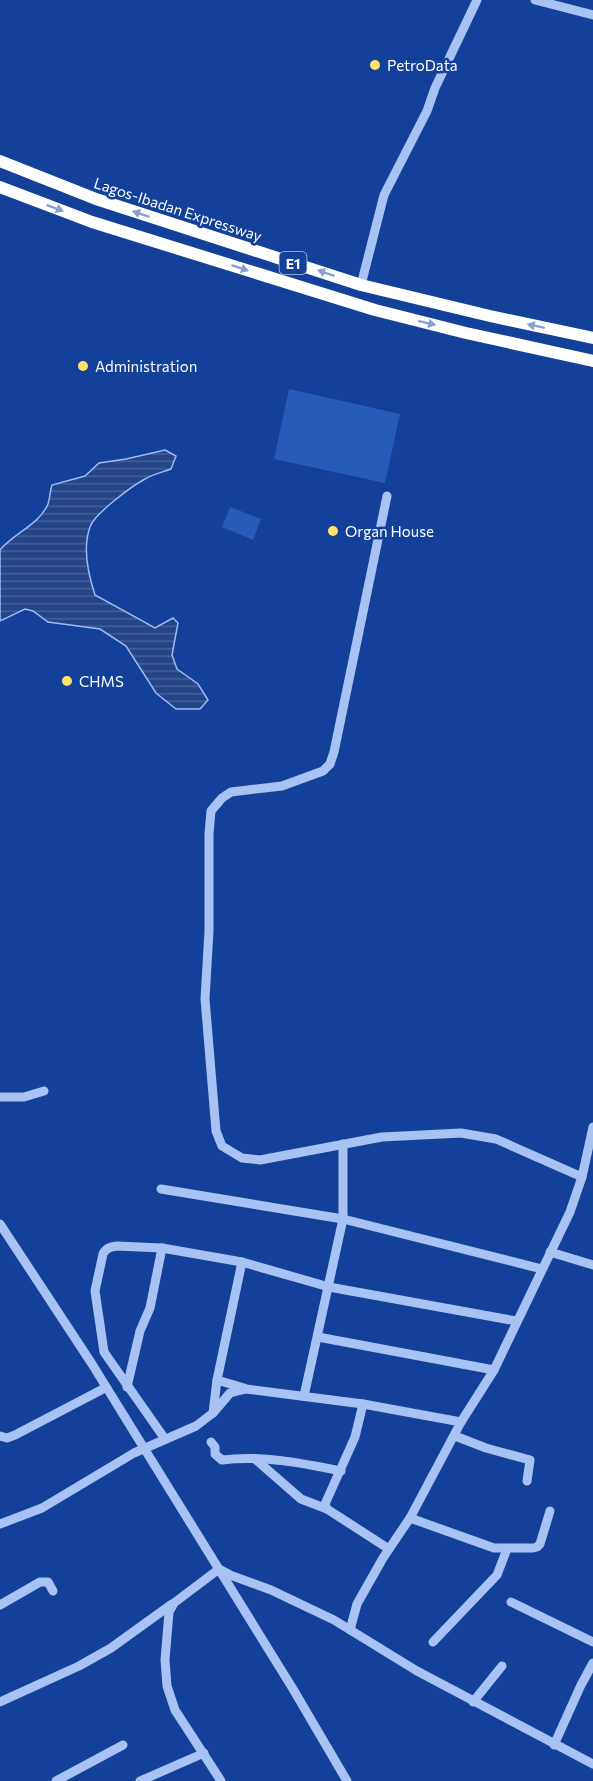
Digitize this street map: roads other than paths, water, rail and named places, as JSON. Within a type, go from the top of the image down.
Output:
[{"type":"highway","name":"Lagos-Ibadan Expressway","points":[[0,161],[96,199],[361,285],[593,338]]},
{"type":"highway","name":"E1","points":[[0,187],[92,222],[375,310],[593,361]]},
{"type":"street","points":[[361,285],[387,189],[427,111],[435,88],[477,0]]},
{"type":"street","points":[[535,0],[593,15]]},
{"type":"street","points":[[387,496],[353,668],[330,764],[323,771],[282,786],[231,792],[222,798],[211,811],[208,834],[205,999],[216,1131],[222,1146],[242,1158],[260,1160],[382,1137],[469,1133],[496,1139],[582,1177]]},
{"type":"street","points":[[0,1097],[24,1097],[44,1091]]},
{"type":"street","points":[[350,1630],[357,1604],[410,1518],[461,1422],[494,1370],[570,1212],[582,1177],[593,1128]]},
{"type":"street","points":[[304,1396],[344,1220],[343,1144]]},
{"type":"street","points":[[161,1189],[344,1220],[542,1269]]},
{"type":"street","points":[[0,1224],[92,1364],[347,1781]]},
{"type":"street","points":[[165,1439],[104,1352],[95,1291],[103,1254],[110,1247],[162,1248],[242,1262],[329,1287],[516,1321]]},
{"type":"street","points":[[127,1387],[140,1331],[150,1308],[162,1248]]},
{"type":"street","points":[[550,1252],[593,1265]]},
{"type":"street","points":[[213,1413],[217,1380],[242,1262]]},
{"type":"street","points":[[318,1336],[494,1370]]},
{"type":"street","points":[[217,1380],[246,1389],[363,1404],[461,1422]]},
{"type":"street","points":[[0,1436],[10,1437],[25,1431],[105,1388]]},
{"type":"street","points":[[0,1524],[42,1508],[144,1448],[196,1426],[213,1413],[230,1393],[246,1389]]},
{"type":"street","points":[[327,1509],[326,1499],[355,1437],[363,1404]]},
{"type":"street","points":[[455,1436],[486,1448],[530,1460],[527,1481]]},
{"type":"street","points":[[211,1442],[215,1447],[215,1454],[222,1461],[255,1459],[296,1462],[341,1471]]},
{"type":"street","points":[[255,1459],[301,1499],[327,1509],[389,1549]]},
{"type":"street","points":[[410,1518],[494,1548],[507,1549],[537,1547],[550,1511]]},
{"type":"street","points":[[433,1642],[497,1575],[507,1549]]},
{"type":"street","points":[[0,1702],[79,1666],[111,1648],[219,1569]]},
{"type":"street","points":[[219,1569],[272,1590],[334,1620],[473,1702],[593,1764]]},
{"type":"street","points":[[0,1605],[39,1582],[48,1582],[53,1591]]},
{"type":"street","points":[[511,1602],[593,1642]]},
{"type":"street","points":[[174,1603],[169,1612],[165,1660],[169,1696],[175,1710],[221,1781]]},
{"type":"street","points":[[554,1745],[593,1663]]},
{"type":"street","points":[[473,1702],[502,1666]]},
{"type":"street","points":[[56,1781],[123,1745]]},
{"type":"street","points":[[140,1781],[204,1753]]},
{"type":"place","name":"PetroData","points":[[375,65]]},
{"type":"place","name":"Administration","points":[[83,366]]},
{"type":"place","name":"Organ House","points":[[333,531]]},
{"type":"place","name":"CHMS","points":[[67,681]]}]
